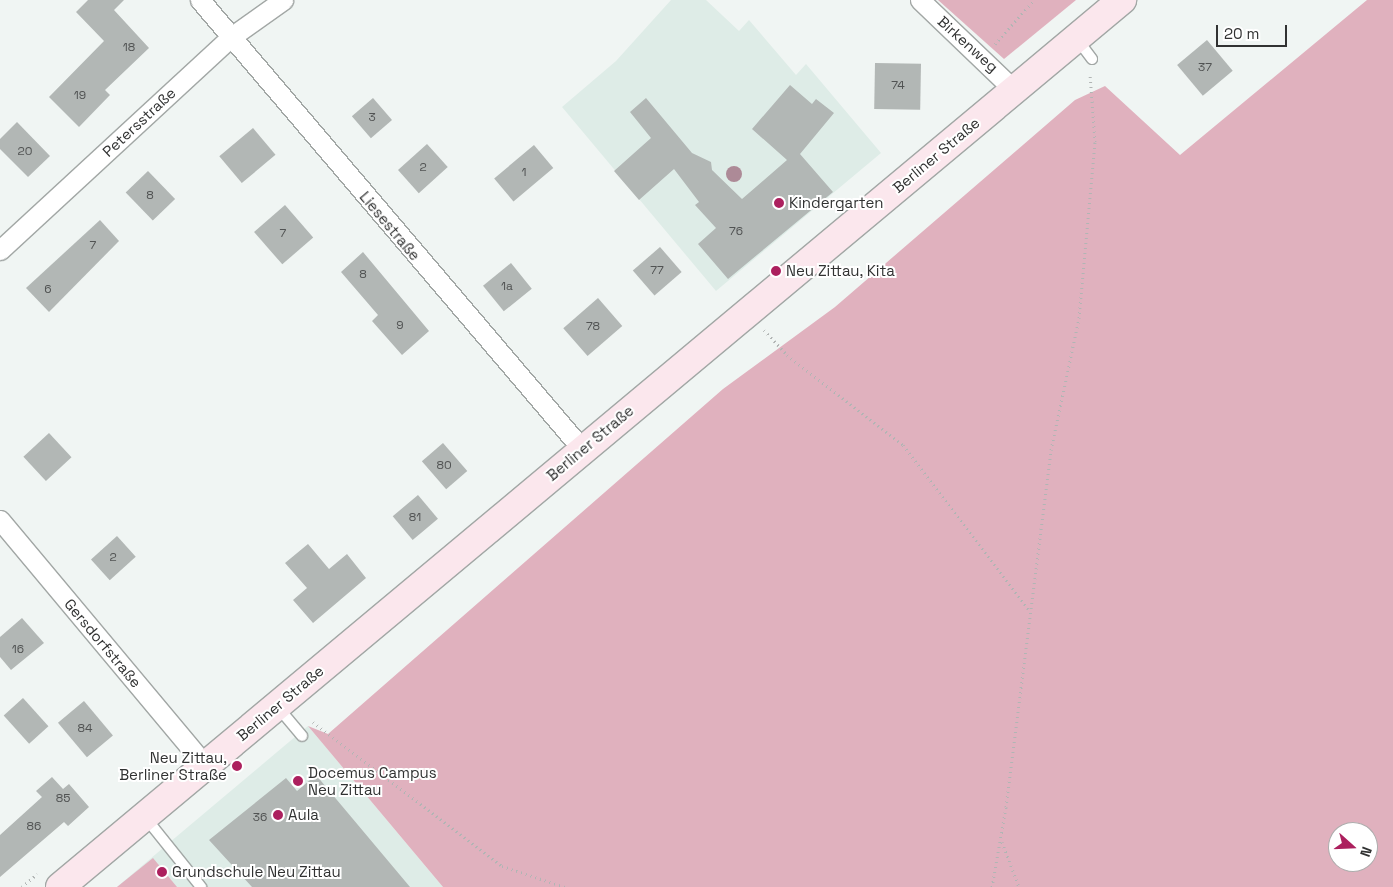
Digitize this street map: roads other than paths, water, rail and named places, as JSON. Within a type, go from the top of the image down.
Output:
[{"type":"main road","name":"Berliner Straße","points":[[60,887],[205,766],[285,715],[582,449],[1014,90],[1084,48],[1122,0]]},
{"type":"street","name":"Liesestraße","points":[[200,0],[582,449]]},
{"type":"street","name":"Petersstraße","points":[[0,250],[231,37],[283,0]]},
{"type":"street","name":"Birkenweg","points":[[920,0],[983,57],[1014,90]]},
{"type":"street","name":"Gersdorfstraße","points":[[0,520],[205,766]]},
{"type":"lane","points":[[285,715],[302,736]]},
{"type":"lane","points":[[145,816],[201,887]]},
{"type":"place","name":"Kindergarten","points":[[779,203]]},
{"type":"place","name":"Neu Zittau, Kita","points":[[776,271]]},
{"type":"place","name":"Neu Zittau, Berliner Straße","points":[[237,766]]},
{"type":"place","name":"Docemus Campus Neu Zittau","points":[[298,781]]},
{"type":"place","name":"Aula","points":[[278,815]]},
{"type":"place","name":"Grundschule Neu Zittau","points":[[162,872]]}]
